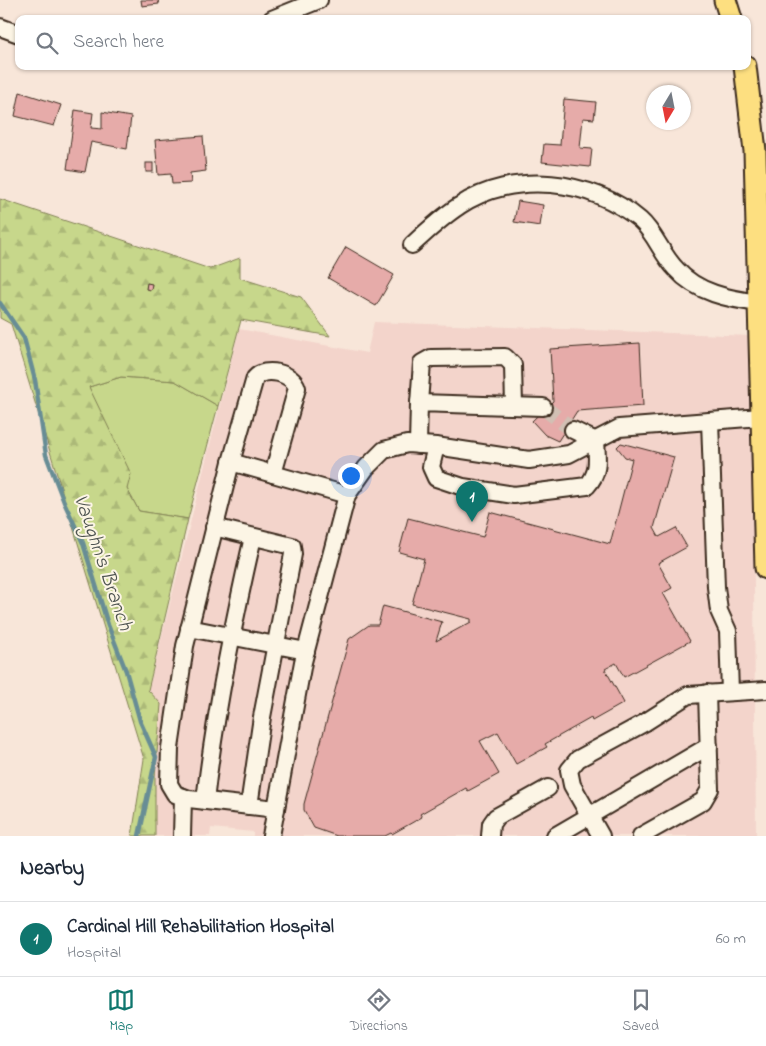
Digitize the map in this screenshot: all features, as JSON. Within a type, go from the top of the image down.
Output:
[{"type":"main road","points":[[725,0],[730,15]]},
{"type":"main road","points":[[745,70],[755,150],[766,568]]},
{"type":"street","points":[[282,15],[319,0]]},
{"type":"street","points":[[0,27],[15,33]]},
{"type":"street","points":[[412,245],[460,205],[486,193],[522,183],[573,186],[619,204],[641,222],[676,270],[703,290],[731,299],[759,303]]},
{"type":"street","points":[[418,445],[422,363],[431,358],[505,357],[513,365],[514,406]]},
{"type":"street","points":[[273,474],[297,388],[295,381],[290,377],[267,371],[259,373],[255,378],[231,462],[189,628],[170,748],[170,784],[175,794],[183,797],[276,809]]},
{"type":"street","points":[[419,403],[543,406]]},
{"type":"street","points":[[271,836],[306,651],[347,495],[384,450],[407,444],[436,446],[530,460],[569,454],[619,428],[761,417]]},
{"type":"street","points":[[710,421],[716,588],[719,610],[728,631],[730,692]]},
{"type":"street","points":[[573,430],[596,441]]},
{"type":"street","points":[[436,446],[432,467],[436,478],[463,487],[514,495],[586,486],[593,479],[598,466],[596,441]]},
{"type":"street","points":[[231,462],[347,495]]},
{"type":"street","points":[[214,527],[292,546],[293,554],[262,717],[248,806]]},
{"type":"street","points":[[205,801],[211,745],[229,636],[252,537]]},
{"type":"street","points":[[189,628],[306,651]]},
{"type":"street","points":[[602,836],[572,785],[569,770],[578,759],[644,724],[688,694],[766,690]]},
{"type":"street","points":[[641,836],[703,801],[710,789],[707,693]]},
{"type":"street","points":[[555,836],[709,746]]},
{"type":"street","points":[[490,836],[491,824],[496,817],[548,788]]},
{"type":"street","points":[[182,836],[183,797]]},
{"type":"shaded area","points":[[374,322],[752,336],[756,836],[253,836],[253,832],[211,828],[210,836],[147,836],[148,691],[239,329],[367,353]]},
{"type":"green space","points":[[0,199],[210,269],[240,258],[240,278],[301,297],[330,336],[241,320],[218,406],[175,381],[121,377],[89,387],[131,474],[127,489],[139,511],[188,519],[148,690],[161,704],[155,777],[155,836],[132,836],[144,759],[11,324],[0,318]]},
{"type":"green space","points":[[121,377],[175,381],[218,406],[188,519],[139,511],[127,489],[89,387]]},
{"type":"building","points":[[141,0],[158,0],[159,4],[142,6]]},
{"type":"building","points":[[20,92],[61,105],[54,126],[15,116]]},
{"type":"building","points":[[564,99],[596,102],[594,119],[583,118],[580,148],[592,149],[590,167],[542,162],[544,144],[560,145]]},
{"type":"building","points":[[75,110],[93,113],[91,128],[102,129],[102,112],[131,117],[127,149],[91,142],[85,172],[67,169]]},
{"type":"building","points":[[203,136],[206,171],[190,173],[191,183],[172,184],[171,174],[158,175],[155,140]]},
{"type":"building","points":[[146,163],[153,163],[153,172],[146,172]]},
{"type":"building","points":[[518,201],[543,205],[540,226],[514,222]]},
{"type":"building","points":[[346,247],[394,275],[376,306],[328,278]]},
{"type":"building","points":[[147,283],[152,284],[151,290],[146,289]]},
{"type":"building","points":[[640,343],[643,406],[577,411],[558,441],[545,435],[532,421],[553,401],[550,349]]},
{"type":"building","points":[[621,443],[674,457],[654,528],[659,537],[676,528],[687,547],[658,563],[672,588],[663,593],[690,641],[624,677],[616,663],[605,669],[624,703],[592,721],[591,718],[545,744],[547,747],[516,764],[498,732],[480,741],[499,774],[468,791],[466,788],[420,814],[422,817],[392,834],[385,836],[337,836],[314,828],[304,810],[304,804],[349,639],[369,625],[378,625],[383,606],[442,622],[436,641],[471,622],[471,619],[412,604],[424,559],[399,552],[408,518],[483,537],[490,512],[610,544],[632,459],[625,457],[617,447]]},
{"type":"waterway","name":"Vaughn's Branch","points":[[0,303],[24,338],[35,380],[46,455],[64,502],[83,543],[108,625],[126,671],[140,721],[156,757],[139,836]]},
{"type":"tunnel","points":[[543,407],[573,430]]},
{"type":"place","name":"Cardinal Hill Rehabilitation Hospital","points":[[472,522]]}]
